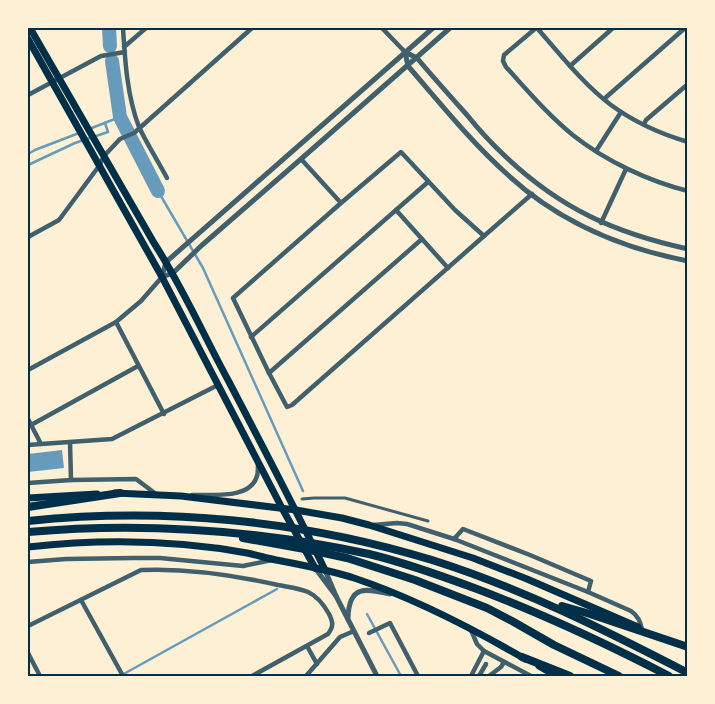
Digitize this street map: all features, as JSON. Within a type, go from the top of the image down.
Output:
[{"type":"highway","points":[[28,508],[120,493]]},
{"type":"highway","points":[[28,521],[143,515],[232,520],[274,525],[386,547],[433,560],[529,596],[600,628],[688,673]]},
{"type":"highway","points":[[28,532],[109,528],[206,530],[247,534],[370,555],[416,568],[488,593],[554,620],[669,676]]},
{"type":"highway","points":[[206,530],[347,558],[415,580],[487,608],[554,645],[619,676]]},
{"type":"highway","points":[[529,596],[688,646]]},
{"type":"highway","points":[[522,657],[570,676]]},
{"type":"main road","points":[[30,28],[173,273],[326,570]]},
{"type":"main road","points":[[28,39],[162,277],[315,568]]},
{"type":"main road","points":[[28,498],[120,493],[156,494],[296,510],[369,525],[472,558],[536,583],[642,629],[688,652]]},
{"type":"main road","points":[[28,547],[122,542],[169,544],[247,553],[326,570],[405,598],[471,629],[556,676]]},
{"type":"street","points":[[123,28],[130,93],[140,127],[167,178]]},
{"type":"street","points":[[28,95],[101,56],[125,49],[146,28]]},
{"type":"street","points":[[28,237],[59,220],[99,166],[104,156],[120,139],[134,133],[252,28]]},
{"type":"street","points":[[382,28],[404,52],[417,58],[486,138],[525,175],[581,213],[600,223],[654,242],[688,249]]},
{"type":"street","points":[[162,277],[166,262],[433,28]]},
{"type":"street","points":[[28,370],[116,322],[140,301],[162,277],[173,273],[201,246],[450,28]]},
{"type":"street","points":[[688,142],[659,132],[621,112],[585,82],[536,28],[504,55],[503,61],[506,67],[546,110],[574,136],[626,169],[656,182],[688,191]]},
{"type":"street","points":[[570,66],[613,28]]},
{"type":"street","points":[[604,99],[685,28]]},
{"type":"street","points":[[404,52],[408,66],[470,137],[508,176],[553,210],[615,241],[688,261]]},
{"type":"street","points":[[644,124],[646,120],[688,84]]},
{"type":"street","points":[[596,151],[621,112]]},
{"type":"street","points":[[484,236],[455,210],[400,152],[341,203],[233,298],[287,407],[292,405],[532,194]]},
{"type":"street","points":[[301,159],[341,203]]},
{"type":"street","points":[[600,223],[626,169]]},
{"type":"street","points":[[251,337],[428,182]]},
{"type":"street","points":[[396,210],[448,268]]},
{"type":"street","points":[[269,374],[422,239]]},
{"type":"street","points":[[116,322],[164,414]]},
{"type":"street","points":[[31,425],[138,366]]},
{"type":"street","points":[[28,445],[112,439],[218,385]]},
{"type":"street","points":[[28,419],[41,444]]},
{"type":"street","points":[[70,442],[71,480]]},
{"type":"street","points":[[181,496],[244,492],[251,486],[258,475],[258,462]]},
{"type":"street","points":[[28,483],[136,479],[156,494]]},
{"type":"street","points":[[302,499],[345,498],[428,521]]},
{"type":"street","points":[[369,525],[407,524],[454,539],[588,592],[635,614],[642,629]]},
{"type":"street","points":[[454,539],[463,529],[529,557],[591,580],[588,592]]},
{"type":"street","points":[[28,562],[66,558],[160,558],[243,566],[276,560]]},
{"type":"street","points":[[315,568],[336,596]]},
{"type":"street","points":[[28,626],[141,570],[162,569],[228,576],[268,582],[309,592],[324,605],[333,623],[332,629],[328,634],[252,676]]},
{"type":"street","points":[[326,570],[336,596],[377,676]]},
{"type":"street","points":[[348,618],[348,606],[351,600],[358,592],[365,589],[405,598]]},
{"type":"street","points":[[81,600],[123,676]]},
{"type":"street","points":[[369,633],[390,623],[418,676]]},
{"type":"street","points":[[471,629],[477,644],[484,651],[531,676]]},
{"type":"street","points":[[306,676],[340,637],[354,631]]},
{"type":"street","points":[[675,645],[688,646]]},
{"type":"street","points":[[307,646],[317,664]]},
{"type":"street","points":[[471,676],[484,651]]},
{"type":"street","points":[[28,653],[40,676]]},
{"type":"street","points":[[489,676],[501,667],[504,662]]},
{"type":"street","points":[[479,676],[486,664]]},
{"type":"water","points":[[62,450],[64,468],[28,472],[28,454]]},
{"type":"waterway","points":[[109,28],[110,46]]},
{"type":"waterway","points":[[112,61],[120,117],[158,191]]},
{"type":"waterway","points":[[89,129],[120,117]]},
{"type":"waterway","points":[[28,165],[75,143],[108,132],[105,123]]},
{"type":"waterway","points":[[28,154],[79,133]]},
{"type":"waterway","points":[[158,191],[203,268],[303,491]]},
{"type":"waterway","points":[[120,676],[277,589]]},
{"type":"waterway","points":[[367,614],[401,676]]}]
